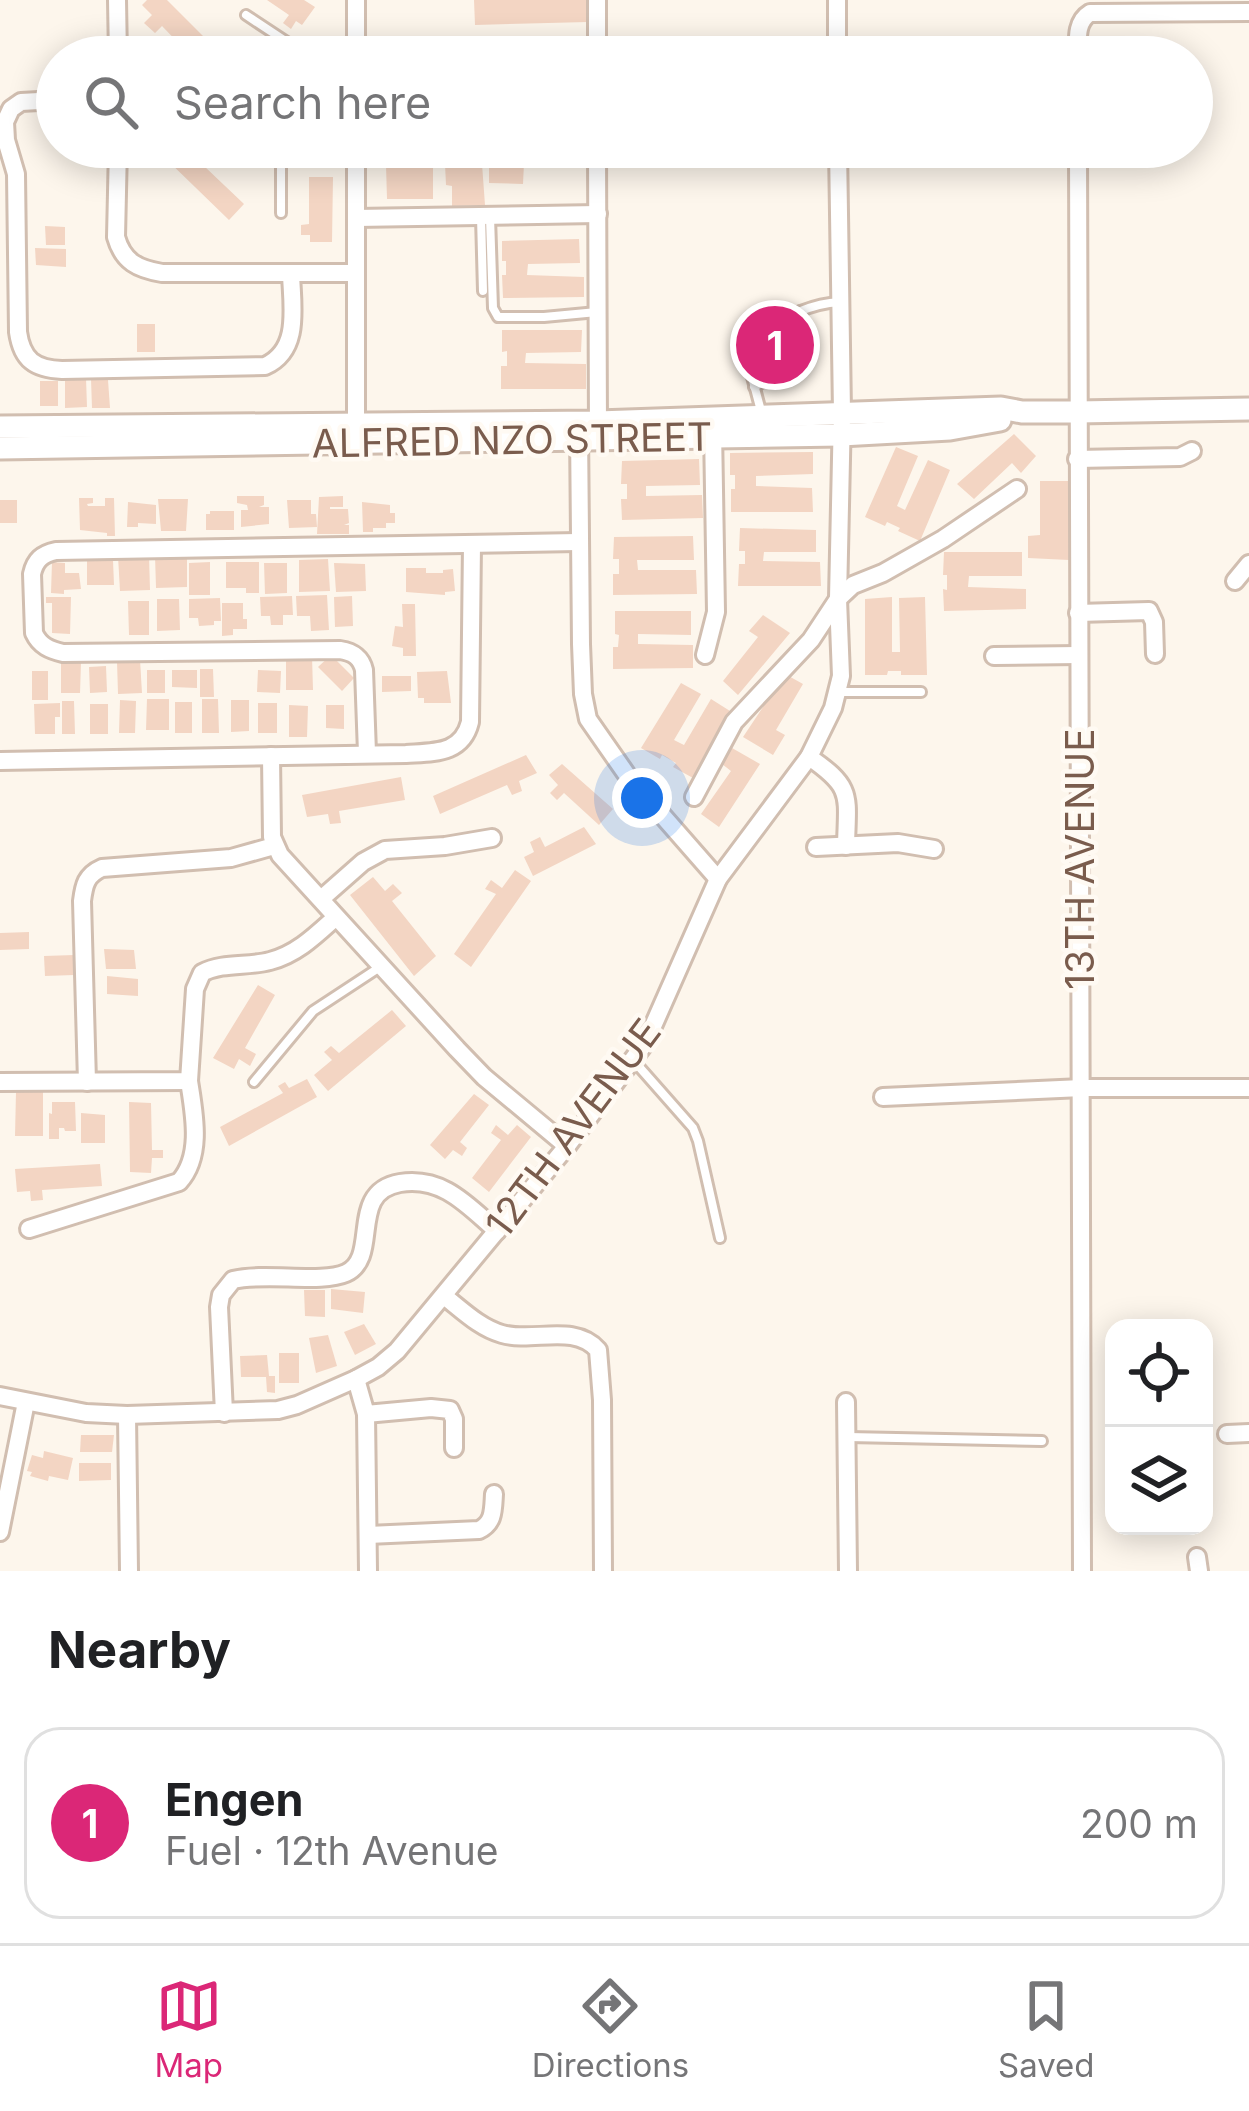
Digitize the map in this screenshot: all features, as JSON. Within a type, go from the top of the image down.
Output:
[{"type":"street","points":[[117,0],[118,36]]},
{"type":"street","points":[[356,0],[356,36]]},
{"type":"street","points":[[597,0],[597,36]]},
{"type":"street","points":[[836,0],[837,36]]},
{"type":"street","points":[[1079,36],[1083,17],[1097,11],[1249,13]]},
{"type":"street","points":[[36,101],[11,109],[5,122],[16,174],[18,332],[29,362],[62,370],[265,366],[283,353],[291,335],[291,274]]},
{"type":"street","points":[[118,168],[116,237],[120,250],[135,266],[162,273],[356,273]]},
{"type":"street","points":[[356,168],[356,432]]},
{"type":"street","points":[[597,168],[598,312],[578,542],[583,694],[588,719],[627,775],[718,879]]},
{"type":"street","name":"12TH AVENUE","points":[[0,1396],[86,1413],[278,1411],[356,1379],[397,1351],[633,1060],[654,1027],[718,879],[809,757],[838,692],[842,423],[838,168]]},
{"type":"street","name":"13TH AVENUE","points":[[1078,168],[1082,1571]]},
{"type":"street","points":[[356,218],[598,214]]},
{"type":"street","name":"ALFRED NZO STREET","points":[[0,427],[589,431],[842,423],[1006,408],[1022,412],[1249,409]]},
{"type":"street","points":[[705,655],[716,612],[713,428]]},
{"type":"street","name":"ALFRED NZO STREET","points":[[0,448],[356,432]]},
{"type":"street","points":[[1077,459],[1180,457],[1192,451]]},
{"type":"street","points":[[694,797],[734,722],[811,640],[838,599],[853,586],[943,539],[1017,489]]},
{"type":"street","points":[[367,753],[364,670],[353,654],[340,650],[53,651],[34,633],[34,564],[56,551],[578,542]]},
{"type":"street","points":[[0,760],[441,752],[462,741],[470,722],[472,544]]},
{"type":"street","points":[[1234,581],[1249,564]]},
{"type":"street","points":[[1078,614],[1149,611],[1155,654]]},
{"type":"street","points":[[994,656],[1079,655]]},
{"type":"street","points":[[271,755],[274,846],[484,1077],[567,1146]]},
{"type":"street","points":[[809,757],[833,773],[845,790],[846,846]]},
{"type":"street","points":[[321,899],[363,862],[385,850],[492,838]]},
{"type":"street","points":[[816,847],[898,843],[934,849]]},
{"type":"street","points":[[87,1082],[82,901],[87,879],[102,868],[231,858],[274,846]]},
{"type":"street","points":[[29,1229],[179,1182],[194,1155],[189,1081],[195,989],[202,973],[284,956],[302,947],[336,917]]},
{"type":"street","points":[[0,1082],[189,1081]]},
{"type":"street","points":[[883,1096],[1082,1088],[1249,1088]]},
{"type":"street","points":[[224,1413],[219,1307],[226,1285],[233,1280],[334,1275],[350,1270],[360,1258],[372,1202],[382,1189],[399,1183],[448,1189],[497,1232]]},
{"type":"street","points":[[444,1296],[500,1334],[569,1336],[585,1339],[598,1350],[603,1571]]},
{"type":"street","points":[[356,1379],[366,1414],[368,1571]]},
{"type":"street","points":[[0,1532],[26,1402]]},
{"type":"street","points":[[846,1402],[848,1571]]},
{"type":"street","points":[[366,1414],[450,1411],[454,1448]]},
{"type":"street","points":[[127,1415],[129,1571]]},
{"type":"street","points":[[1226,1434],[1249,1433]]},
{"type":"street","points":[[368,1535],[479,1530],[492,1518],[494,1494]]},
{"type":"lane","points":[[246,15],[278,36]]},
{"type":"lane","points":[[281,168],[281,213]]},
{"type":"lane","points":[[483,291],[486,216]]},
{"type":"lane","points":[[486,216],[494,314],[505,320],[598,312]]},
{"type":"lane","points":[[762,427],[749,347],[777,322],[817,303],[840,302]]},
{"type":"lane","points":[[754,387],[770,378],[797,350],[800,311]]},
{"type":"lane","points":[[838,692],[921,692]]},
{"type":"lane","points":[[254,1082],[313,1011],[382,966]]},
{"type":"lane","points":[[633,1060],[693,1128],[720,1238]]},
{"type":"lane","points":[[846,1436],[1042,1441]]},
{"type":"building","points":[[147,0],[167,0],[203,36],[172,36],[162,26],[155,33],[144,23],[152,15],[142,5]]},
{"type":"building","points":[[267,0],[304,0],[315,7],[302,25],[296,21],[291,29],[283,23],[289,15]]},
{"type":"building","points":[[474,0],[586,0],[588,22],[475,25]]},
{"type":"building","points":[[175,168],[206,168],[244,204],[229,220]]},
{"type":"building","points":[[386,168],[433,168],[433,199],[387,199]]},
{"type":"building","points":[[445,168],[482,168],[485,205],[452,206],[452,186],[446,185]]},
{"type":"building","points":[[489,168],[524,168],[523,184],[489,183]]},
{"type":"building","points":[[309,177],[333,177],[332,242],[310,242],[310,235],[301,235],[301,225],[309,224]]},
{"type":"building","points":[[45,226],[65,227],[65,245],[46,245]]},
{"type":"building","points":[[579,239],[580,263],[528,264],[527,275],[584,277],[584,297],[503,298],[506,261],[502,261],[502,241]]},
{"type":"building","points":[[35,248],[66,249],[66,267],[36,265]]},
{"type":"building","points":[[783,323],[797,340],[766,366],[752,349]]},
{"type":"building","points":[[137,324],[155,324],[155,352],[137,352]]},
{"type":"building","points":[[502,330],[582,330],[581,352],[526,353],[525,363],[586,364],[586,389],[501,389],[501,366],[507,366]]},
{"type":"building","points":[[65,378],[86,378],[87,407],[65,408]]},
{"type":"building","points":[[91,379],[108,380],[110,408],[92,408]]},
{"type":"building","points":[[40,381],[58,381],[58,406],[40,406]]},
{"type":"building","points":[[1014,434],[1036,456],[1021,473],[1012,463],[974,499],[957,484]]},
{"type":"building","points":[[896,447],[918,456],[897,506],[905,510],[928,460],[950,470],[920,541],[887,522],[885,526],[865,517]]},
{"type":"building","points":[[813,452],[813,474],[756,476],[756,486],[812,488],[813,512],[731,512],[735,475],[730,475],[730,453]]},
{"type":"building","points":[[699,459],[700,485],[646,486],[646,496],[702,495],[703,518],[622,520],[621,499],[627,499],[627,484],[621,484],[622,461]]},
{"type":"building","points":[[1040,481],[1069,481],[1069,560],[1028,558],[1028,536],[1040,535]]},
{"type":"building","points":[[237,496],[264,496],[264,505],[259,507],[269,507],[269,524],[241,527],[241,510],[248,510],[247,505],[237,503]]},
{"type":"building","points":[[343,496],[343,507],[330,509],[348,509],[349,523],[344,525],[349,525],[349,534],[317,534],[319,497]]},
{"type":"building","points":[[79,498],[93,498],[88,506],[105,506],[105,498],[114,498],[115,536],[80,530]]},
{"type":"building","points":[[158,499],[188,499],[186,531],[161,531]]},
{"type":"building","points":[[0,500],[17,500],[17,523],[0,523]]},
{"type":"building","points":[[287,500],[311,500],[317,527],[289,528]]},
{"type":"building","points":[[128,502],[156,505],[156,524],[127,527]]},
{"type":"building","points":[[362,502],[390,505],[395,523],[363,532]]},
{"type":"building","points":[[210,511],[234,511],[234,530],[206,530]]},
{"type":"building","points":[[740,528],[816,530],[816,552],[764,552],[763,561],[820,562],[821,586],[738,586],[739,564],[745,564],[745,551],[739,551]]},
{"type":"building","points":[[693,536],[694,560],[637,560],[638,570],[696,570],[697,594],[613,595],[613,574],[619,574],[619,559],[613,559],[614,537]]},
{"type":"building","points":[[944,552],[1022,552],[1022,576],[969,576],[968,587],[1026,589],[1026,609],[944,611]]},
{"type":"building","points":[[187,554],[187,587],[156,588],[155,555]]},
{"type":"building","points":[[149,555],[150,590],[120,591],[118,556]]},
{"type":"building","points":[[328,559],[330,591],[299,592],[299,560]]},
{"type":"building","points":[[87,560],[113,560],[114,585],[87,585]]},
{"type":"building","points":[[52,562],[65,563],[65,573],[79,573],[81,589],[51,593]]},
{"type":"building","points":[[210,562],[210,595],[189,595],[189,563]]},
{"type":"building","points":[[226,562],[259,562],[259,593],[226,588]]},
{"type":"building","points":[[264,563],[287,563],[287,593],[265,594]]},
{"type":"building","points":[[334,563],[365,564],[366,591],[336,592]]},
{"type":"building","points":[[406,568],[426,568],[426,573],[453,569],[455,591],[445,595],[406,592]]},
{"type":"building","points":[[327,595],[329,630],[311,631],[310,616],[297,616],[296,596]]},
{"type":"building","points":[[292,596],[293,615],[283,615],[283,625],[271,625],[270,616],[261,616],[260,597]]},
{"type":"building","points":[[352,596],[353,626],[335,627],[334,597]]},
{"type":"building","points":[[46,597],[71,597],[70,634],[52,633],[52,603],[46,603]]},
{"type":"building","points":[[892,597],[892,652],[900,652],[899,598],[925,597],[927,675],[888,671],[887,675],[865,675],[865,599]]},
{"type":"building","points":[[220,598],[221,621],[199,626],[198,618],[189,618],[189,599]]},
{"type":"building","points":[[157,599],[179,599],[180,630],[157,631]]},
{"type":"building","points":[[128,601],[149,601],[149,635],[129,635]]},
{"type":"building","points":[[222,603],[243,603],[247,629],[233,629],[233,635],[222,636]]},
{"type":"building","points":[[402,604],[415,604],[416,656],[403,656],[403,648],[392,646],[395,626],[403,627]]},
{"type":"building","points":[[615,611],[691,611],[691,635],[638,634],[638,644],[693,645],[693,668],[613,669],[613,647],[618,647],[619,635],[615,634]]},
{"type":"building","points":[[763,615],[790,633],[738,695],[723,681],[758,637],[749,631]]},
{"type":"building","points":[[331,655],[354,678],[342,691],[318,667]]},
{"type":"building","points":[[312,656],[313,690],[286,690],[286,657]]},
{"type":"building","points":[[140,660],[142,693],[118,694],[117,661]]},
{"type":"building","points":[[61,662],[81,662],[80,693],[61,693]]},
{"type":"building","points":[[106,666],[107,692],[90,693],[89,667]]},
{"type":"building","points":[[200,669],[213,669],[214,697],[200,697]]},
{"type":"building","points":[[147,670],[165,670],[165,693],[147,693]]},
{"type":"building","points":[[172,670],[197,670],[197,688],[172,687]]},
{"type":"building","points":[[258,670],[281,671],[280,693],[257,692]]},
{"type":"building","points":[[32,671],[48,671],[48,700],[32,700]]},
{"type":"building","points":[[447,671],[451,703],[424,703],[424,698],[418,698],[417,672]]},
{"type":"building","points":[[785,674],[803,684],[776,730],[785,735],[773,755],[743,737]]},
{"type":"building","points":[[382,676],[411,676],[411,691],[382,692]]},
{"type":"building","points":[[681,683],[701,694],[674,740],[684,745],[711,699],[730,711],[693,778],[673,767],[676,763],[641,748]]},
{"type":"building","points":[[147,699],[169,699],[169,730],[146,730]]},
{"type":"building","points":[[202,699],[218,699],[219,733],[202,733]]},
{"type":"building","points":[[120,700],[136,701],[135,733],[119,733]]},
{"type":"building","points":[[231,700],[249,700],[249,731],[231,732]]},
{"type":"building","points":[[62,701],[74,701],[75,734],[62,734]]},
{"type":"building","points":[[175,702],[192,702],[192,733],[175,733]]},
{"type":"building","points":[[60,703],[55,734],[35,734],[34,704]]},
{"type":"building","points":[[258,703],[277,703],[277,733],[258,733]]},
{"type":"building","points":[[90,704],[108,704],[108,734],[90,734]]},
{"type":"building","points":[[289,705],[308,706],[307,737],[289,737]]},
{"type":"building","points":[[326,705],[344,705],[344,729],[326,728]]},
{"type":"building","points":[[732,748],[760,764],[719,827],[701,814],[731,771],[722,764]]},
{"type":"building","points":[[526,755],[537,773],[519,781],[522,791],[512,795],[507,785],[440,814],[433,796]]},
{"type":"building","points":[[562,764],[613,809],[599,825],[564,793],[557,800],[550,793],[558,785],[549,775]]},
{"type":"building","points":[[401,777],[405,800],[339,811],[341,823],[330,824],[328,814],[307,817],[302,795]]},
{"type":"building","points":[[584,827],[596,844],[533,876],[524,857],[534,852],[530,842],[540,837],[545,847]]},
{"type":"building","points":[[515,870],[531,881],[471,967],[454,954],[496,894],[485,889],[491,880],[502,888]]},
{"type":"building","points":[[373,877],[385,891],[393,884],[402,893],[392,901],[436,956],[414,976],[350,895]]},
{"type":"building","points":[[29,932],[29,949],[0,950],[0,933]]},
{"type":"building","points":[[104,949],[134,950],[136,969],[106,969]]},
{"type":"building","points":[[74,955],[74,975],[45,976],[44,956]]},
{"type":"building","points":[[107,976],[138,979],[138,996],[107,994]]},
{"type":"building","points":[[258,985],[275,995],[245,1048],[256,1054],[250,1066],[239,1059],[234,1069],[213,1058]]},
{"type":"building","points":[[392,1010],[406,1026],[328,1091],[314,1075],[332,1060],[324,1052],[331,1046],[339,1053]]},
{"type":"building","points":[[307,1079],[317,1097],[229,1146],[220,1127],[283,1093],[278,1086],[285,1082],[289,1088]]},
{"type":"building","points":[[16,1092],[43,1092],[43,1136],[15,1136]]},
{"type":"building","points":[[474,1094],[489,1105],[460,1142],[467,1148],[462,1156],[453,1150],[445,1159],[430,1145]]},
{"type":"building","points":[[52,1102],[75,1102],[76,1131],[59,1128],[59,1139],[49,1139]]},
{"type":"building","points":[[129,1102],[151,1103],[152,1150],[163,1150],[163,1158],[152,1158],[151,1173],[130,1172]]},
{"type":"building","points":[[81,1113],[105,1115],[105,1143],[81,1143]]},
{"type":"building","points":[[496,1125],[508,1135],[517,1125],[531,1137],[489,1192],[472,1178],[501,1140],[491,1133]]},
{"type":"building","points":[[100,1164],[102,1186],[42,1190],[43,1200],[31,1201],[30,1191],[17,1192],[15,1169]]},
{"type":"building","points":[[331,1289],[365,1292],[363,1313],[331,1309]]},
{"type":"building","points":[[304,1290],[325,1290],[325,1317],[305,1316]]},
{"type":"building","points":[[364,1324],[376,1344],[355,1355],[344,1332]]},
{"type":"building","points":[[328,1335],[337,1366],[316,1373],[309,1338]]},
{"type":"building","points":[[279,1353],[299,1353],[299,1383],[279,1383]]},
{"type":"building","points":[[267,1355],[275,1393],[267,1392],[266,1377],[241,1377],[240,1356]]},
{"type":"building","points":[[81,1435],[114,1435],[112,1452],[80,1452]]},
{"type":"building","points":[[44,1451],[73,1458],[68,1480],[30,1476],[32,1455],[43,1458]]},
{"type":"building","points":[[79,1463],[111,1463],[111,1480],[79,1481]]},
{"type":"place","name":"Engen","points":[[775,345]]}]
